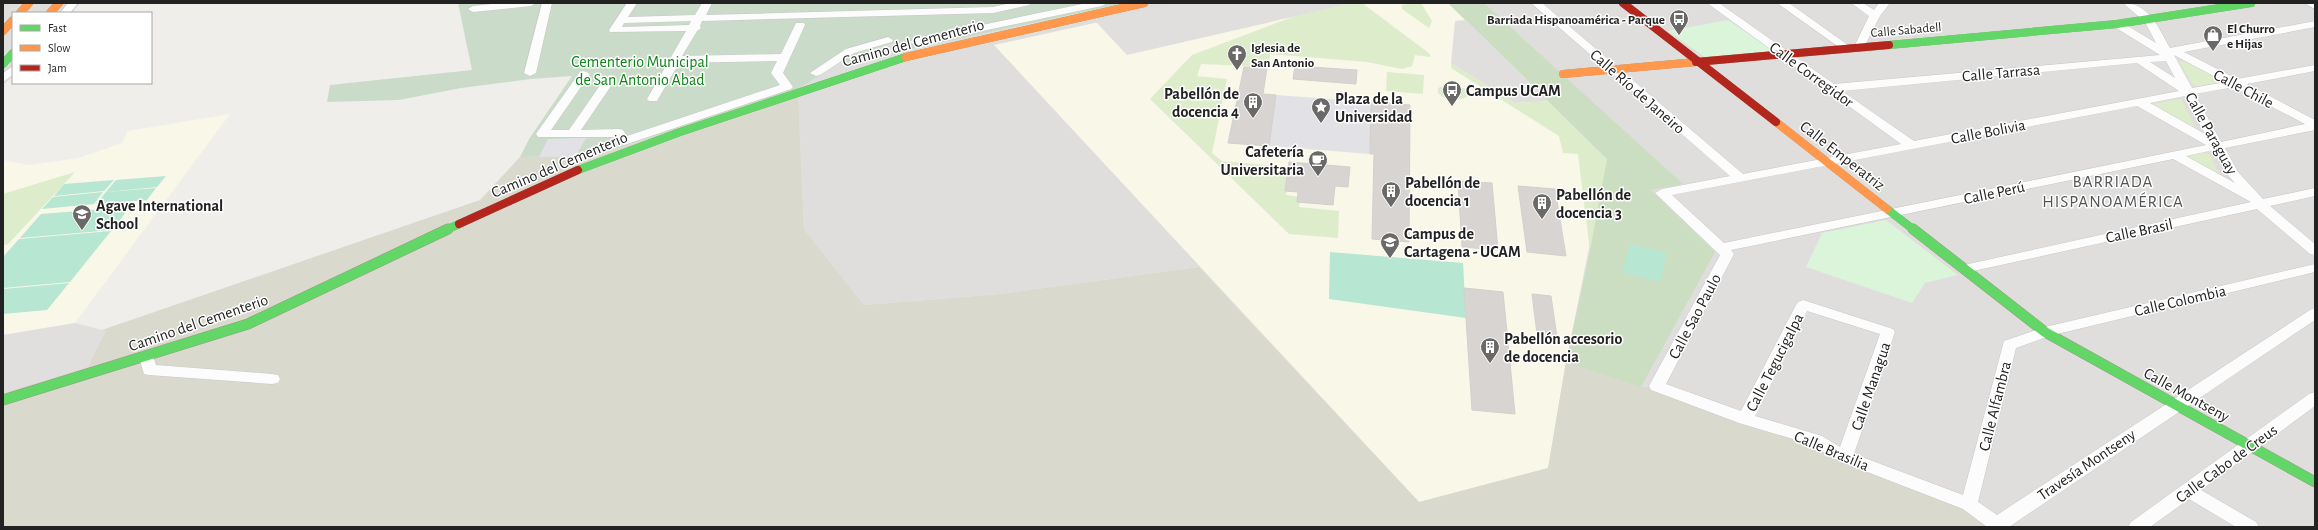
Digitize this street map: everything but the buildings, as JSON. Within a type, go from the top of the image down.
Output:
[{"type":"main road","points":[[21,12],[29,3]]},
{"type":"main road","points":[[51,12],[59,3]]},
{"type":"main road","name":"Camino del Cementerio","points":[[3,400],[221,334],[255,321],[533,189],[625,151],[798,93],[874,65],[951,45],[1144,3]]},
{"type":"main road","name":"Calle Emperatriz","points":[[1622,3],[2045,332]]},
{"type":"main road","name":"Calle Sabadell","points":[[1563,74],[2117,24],[2251,3]]},
{"type":"main road","points":[[3,31],[12,21]]},
{"type":"main road","points":[[3,64],[12,54]]},
{"type":"main road","name":"Calle Montseny","points":[[2045,332],[2315,482]]},
{"type":"street","points":[[66,12],[73,3]]},
{"type":"street","points":[[474,9],[531,3]]},
{"type":"street","points":[[530,73],[547,3]]},
{"type":"street","points":[[632,3],[614,30],[807,13],[993,7],[1025,3]]},
{"type":"street","points":[[653,98],[707,3]]},
{"type":"street","points":[[915,42],[1102,3]]},
{"type":"street","name":"Calle Río de Janeiro","points":[[1536,3],[1740,178]]},
{"type":"street","name":"Calle Corregidor","points":[[1712,3],[1912,145]]},
{"type":"street","points":[[1782,3],[1848,48]]},
{"type":"street","points":[[1856,3],[1875,15]]},
{"type":"street","points":[[1859,47],[1875,15],[1885,3]]},
{"type":"street","name":"Calle Paraguay","points":[[2128,3],[2149,20],[2170,53],[2217,146],[2233,174],[2260,204],[2315,251]]},
{"type":"street","points":[[2309,3],[2315,6]]},
{"type":"street","points":[[993,7],[999,25]]},
{"type":"street","points":[[807,13],[943,20]]},
{"type":"street","points":[[584,74],[542,134],[619,133],[624,141],[787,87],[777,73],[807,13]]},
{"type":"street","name":"Calle Paraguay","points":[[2117,24],[2170,53]]},
{"type":"street","name":"Calle Tarrasa","points":[[1832,88],[2138,60],[2315,24]]},
{"type":"street","points":[[816,73],[850,51],[888,40]]},
{"type":"street","name":"Calle Chile","points":[[2170,53],[2236,83],[2315,125]]},
{"type":"street","points":[[675,60],[784,57]]},
{"type":"street","points":[[2138,60],[2189,92]]},
{"type":"street","name":"Calle Bolivia","points":[[1721,248],[1662,193],[2315,68]]},
{"type":"street","points":[[3,79],[12,70]]},
{"type":"street","points":[[572,134],[607,82]]},
{"type":"street","points":[[2139,102],[2217,146]]},
{"type":"street","name":"Calle Perú","points":[[1721,248],[2315,125]]},
{"type":"street","points":[[2175,155],[2260,204]]},
{"type":"street","name":"Calle Brasil","points":[[1964,269],[2315,192]]},
{"type":"street","name":"Calle Sao Paulo","points":[[1657,386],[1727,254],[1721,248]]},
{"type":"street","name":"Calle Colombia","points":[[2045,332],[2315,268]]},
{"type":"street","name":"Calle Tegucigalpa","points":[[1745,419],[1803,305],[1848,319]]},
{"type":"street","name":"Travesía Montseny","points":[[1998,526],[2175,405],[2315,313]]},
{"type":"street","name":"Calle Managua","points":[[1845,457],[1888,332],[1848,319]]},
{"type":"street","name":"Calle Alfambra","points":[[1969,504],[2009,345],[2045,332]]},
{"type":"street","points":[[147,357],[149,370],[272,379]]},
{"type":"street","name":"Calle Brasilia","points":[[1657,386],[1745,419],[1816,440],[1845,457],[1969,504],[1998,526]]},
{"type":"street","name":"Calle Cabo de Creus","points":[[2137,527],[2250,446],[2312,405]]},
{"type":"street","points":[[2188,490],[2250,527]]},
{"type":"shaded area","points":[[3,3],[80,3],[73,12],[12,12],[12,77],[3,85]]},
{"type":"shaded area","points":[[1126,3],[2315,3],[2315,527],[2000,527],[1657,386],[1641,387],[1419,502],[1199,267],[1000,294],[864,305],[804,229],[798,89],[843,61],[850,63],[884,55],[878,48],[898,42],[912,49]]},
{"type":"shaded area","name":"Campus de Cartagena - UCAM","points":[[1185,3],[1448,3],[1607,159],[1566,362],[1548,468],[1419,502],[994,45]]},
{"type":"shaded area","points":[[1185,3],[1353,3],[1127,55],[1096,22]]},
{"type":"shaded area","points":[[1466,20],[1549,101],[1515,103],[1451,63],[1455,21]]},
{"type":"shaded area","points":[[798,89],[804,229],[864,305],[1000,294],[1199,267],[1419,502],[1548,468],[1566,362],[1641,387],[1657,386],[1969,504],[2000,527],[3,527],[3,364],[480,200],[520,157],[594,156]]},
{"type":"shaded area","name":"Plaza de la Universidad","points":[[1276,95],[1371,102],[1370,154],[1269,146]]},
{"type":"shaded area","name":"Agave International School","points":[[230,114],[75,323],[3,335],[3,245],[8,244],[74,173],[3,194],[3,160],[29,165],[79,158],[122,143],[128,131]]},
{"type":"shaded area","points":[[586,138],[576,156],[539,157],[548,139]]},
{"type":"shaded area","points":[[75,323],[106,331],[88,367],[3,393],[3,335]]},
{"type":"green space","name":"Cementerio Municipal de San Antonio Abad","points":[[458,3],[1126,3],[912,49],[898,42],[878,48],[885,55],[850,63],[843,61],[798,89],[594,156],[520,157],[529,139],[572,76],[531,79],[461,88],[399,100],[327,102],[330,85],[472,70]]},
{"type":"green space","points":[[1353,3],[1362,3],[1430,54],[1430,57],[1415,55],[1412,66],[1402,69],[1367,62],[1270,54],[1269,67],[1201,64],[1197,76],[1227,79],[1212,153],[1222,161],[1290,167],[1286,195],[1300,197],[1299,207],[1339,211],[1338,238],[1289,234],[1150,99],[1192,55],[1295,16]]},
{"type":"green space","points":[[1421,3],[1432,21],[1429,28],[1402,9],[1402,5]]},
{"type":"green space","points":[[1448,3],[1484,3],[1683,184],[1651,190],[1715,252],[1641,387],[1566,362],[1590,251],[1607,159]]},
{"type":"green space","points":[[1728,20],[1778,54],[1709,60],[1668,31]]},
{"type":"green space","points":[[2179,62],[2188,62],[2226,81],[2201,87],[2193,85]]},
{"type":"green space","points":[[1451,63],[1515,103],[1549,101],[1607,159],[1590,251],[1578,154],[1563,153],[1559,136],[1451,68]]},
{"type":"green space","points":[[1387,72],[1424,75],[1423,94],[1386,91]]},
{"type":"green space","points":[[1448,84],[1466,89],[1469,93],[1468,96],[1456,100],[1444,98],[1438,93],[1438,88]]},
{"type":"green space","points":[[2180,99],[2182,100],[2197,131],[2149,105]]},
{"type":"green space","points":[[2204,153],[2209,154],[2220,175],[2187,156]]},
{"type":"green space","points":[[75,172],[8,244],[3,245],[3,194]]},
{"type":"green space","points":[[166,176],[157,187],[106,192],[116,180]]},
{"type":"green space","points":[[114,180],[104,191],[54,196],[64,184]]},
{"type":"green space","points":[[156,188],[147,200],[96,204],[106,192]]},
{"type":"green space","points":[[103,192],[94,204],[42,209],[53,197]]},
{"type":"green space","points":[[130,207],[112,230],[20,238],[41,214]]},
{"type":"green space","points":[[1886,220],[1958,275],[1925,283],[1912,303],[1806,267],[1822,233]]},
{"type":"green space","points":[[111,231],[70,282],[3,288],[3,257],[19,239]]},
{"type":"green space","points":[[1630,244],[1667,253],[1660,282],[1622,272]]},
{"type":"green space","points":[[1330,252],[1463,263],[1466,318],[1329,299]]},
{"type":"green space","points":[[69,283],[47,310],[3,314],[3,289]]},
{"type":"traffic: fast","points":[[1889,45],[2117,24],[2251,3]]},
{"type":"traffic: fast","points":[[3,64],[12,54]]},
{"type":"traffic: fast","points":[[578,170],[680,132],[859,71],[906,57]]},
{"type":"traffic: fast","points":[[1887,209],[2045,332],[2315,482]]},
{"type":"traffic: fast","points":[[3,400],[248,324],[459,224]]},
{"type":"traffic: slow","points":[[21,12],[29,3]]},
{"type":"traffic: slow","points":[[51,12],[59,3]]},
{"type":"traffic: slow","points":[[906,57],[1144,3]]},
{"type":"traffic: slow","points":[[3,31],[12,21]]},
{"type":"traffic: slow","points":[[1563,74],[1696,62]]},
{"type":"traffic: slow","points":[[1776,122],[1887,209]]},
{"type":"traffic: jam","points":[[1623,3],[1776,122]]},
{"type":"traffic: jam","points":[[1696,62],[1889,45]]},
{"type":"traffic: jam","points":[[459,224],[578,170]]},
{"type":"place","name":"Barriada Hispanoamérica - Parque","points":[[1679,36]]},
{"type":"place","name":"El Churro e Hijas","points":[[2213,52]]},
{"type":"place","name":"Iglesia de San Antonio","points":[[1237,71]]},
{"type":"place","name":"Campus UCAM","points":[[1452,107]]},
{"type":"place","name":"Pabellón de docencia 4","points":[[1253,119]]},
{"type":"place","name":"Plaza de la Universidad","points":[[1321,124]]},
{"type":"place","name":"Cafetería Universitaria","points":[[1318,177]]},
{"type":"place","name":"Pabellón de docencia 1","points":[[1391,208]]},
{"type":"place","name":"Pabellón de docencia 3","points":[[1542,220]]},
{"type":"place","name":"Agave International School","points":[[82,231]]},
{"type":"place","name":"Campus de Cartagena - UCAM","points":[[1390,259]]},
{"type":"place","name":"Pabellón accesorio de docencia","points":[[1490,364]]},
{"type":"district","name":"BARRIADA HISPANOAMÉRICA","points":[[2113,191]]}]
